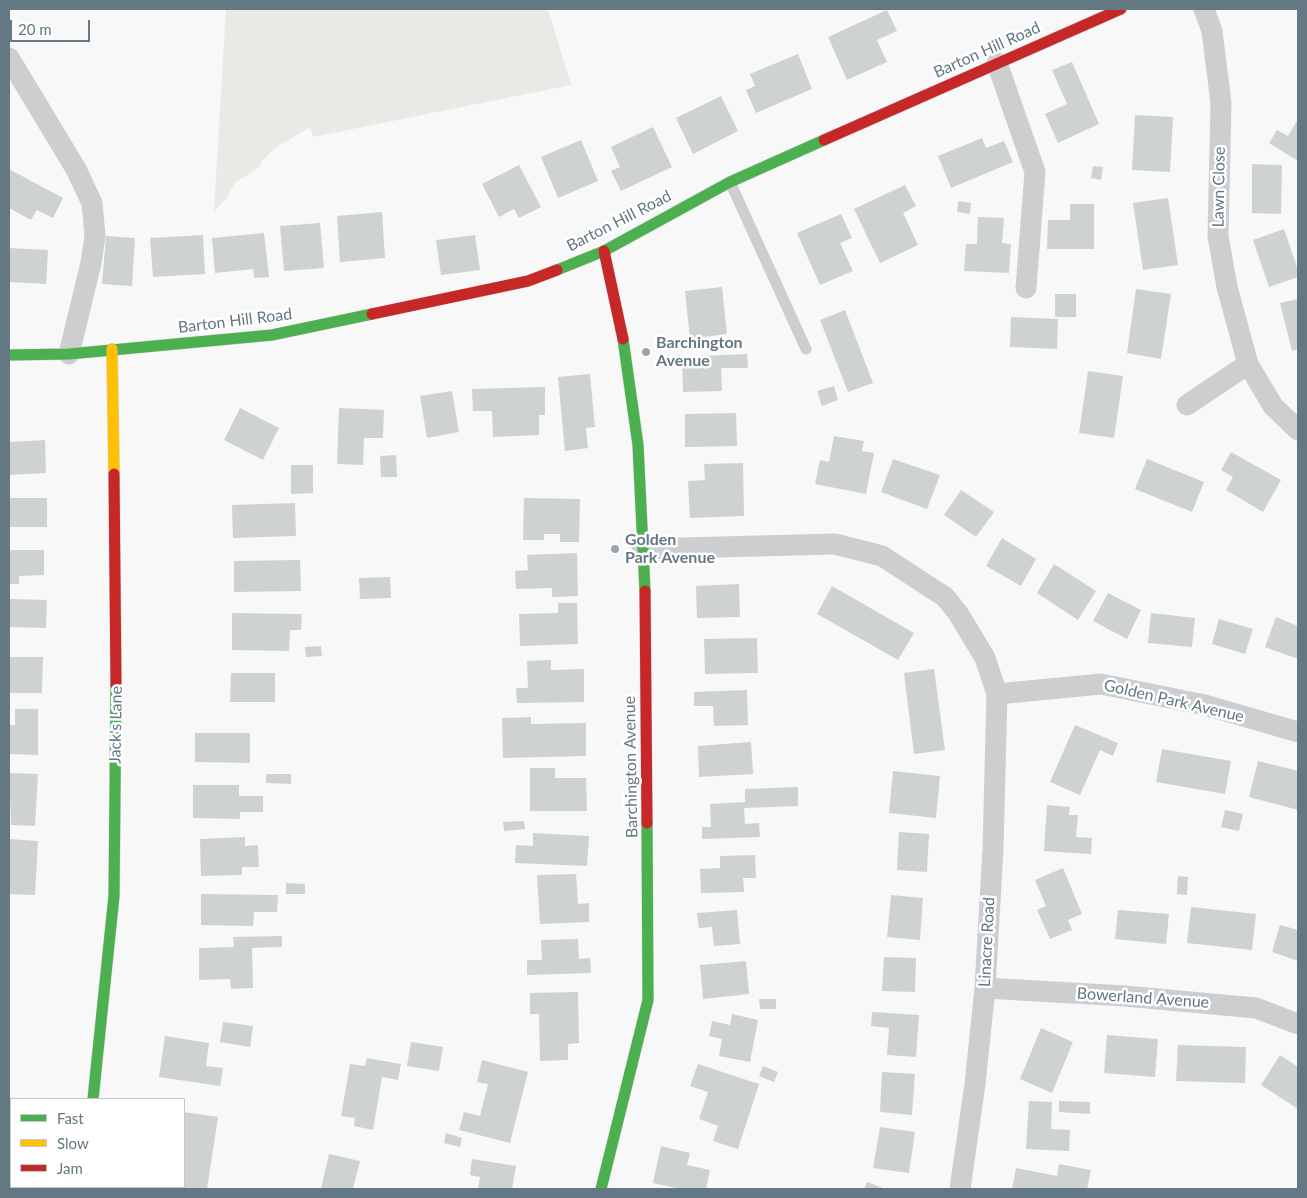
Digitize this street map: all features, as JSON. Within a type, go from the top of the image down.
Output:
[{"type":"street","name":"Barton Hill Road","points":[[9,355],[68,354],[272,336],[528,281],[604,251],[730,182],[1121,9]]},
{"type":"street","name":"Lawn Close","points":[[1204,9],[1212,31],[1222,103],[1218,236],[1227,288],[1248,364],[1273,406],[1298,430]]},
{"type":"street","points":[[9,58],[76,169],[92,203],[95,236],[91,264],[68,354]]},
{"type":"street","points":[[997,63],[1035,172],[1026,288]]},
{"type":"street","name":"Barchington Avenue","points":[[601,1189],[648,1000],[646,623],[638,445],[629,372],[604,251]]},
{"type":"street","name":"Jack's Lane","points":[[93,1098],[114,896],[116,640],[112,350]]},
{"type":"street","points":[[1187,405],[1248,364]]},
{"type":"street","points":[[642,549],[835,544],[882,556],[946,597],[985,658],[997,694]]},
{"type":"street","name":"Golden Park Avenue","points":[[997,694],[1101,684],[1205,705],[1298,732]]},
{"type":"street","name":"Linacre Road","points":[[960,1189],[975,1084],[985,988],[997,694]]},
{"type":"street","name":"Bowerland Avenue","points":[[985,988],[1125,996],[1256,1008],[1298,1024]]},
{"type":"lane","points":[[730,182],[806,349]]},
{"type":"shaded area","points":[[226,9],[548,9],[571,85],[313,137],[310,127],[275,148],[261,162],[261,166],[235,183],[226,199],[214,211]]},
{"type":"building","points":[[887,10],[897,31],[877,40],[887,62],[847,80],[828,37]]},
{"type":"building","points":[[798,54],[812,89],[756,113],[746,90],[755,86],[750,74]]},
{"type":"building","points":[[1072,62],[1099,124],[1058,143],[1045,114],[1067,104],[1052,70]]},
{"type":"building","points":[[721,96],[738,131],[693,154],[676,118]]},
{"type":"building","points":[[1135,115],[1173,117],[1170,172],[1132,170]]},
{"type":"building","points":[[1298,119],[1298,161],[1269,143],[1277,130],[1288,136]]},
{"type":"building","points":[[653,127],[672,167],[621,191],[611,171],[620,167],[611,147]]},
{"type":"building","points":[[982,138],[986,148],[1004,141],[1013,162],[951,188],[938,156]]},
{"type":"building","points":[[581,140],[598,181],[558,198],[541,157]]},
{"type":"building","points":[[1252,164],[1282,165],[1281,214],[1252,213]]},
{"type":"building","points":[[519,165],[541,207],[519,218],[514,209],[499,217],[482,184]]},
{"type":"building","points":[[1093,166],[1103,167],[1101,180],[1091,178]]},
{"type":"building","points":[[9,169],[63,198],[53,218],[37,210],[31,220],[9,208]]},
{"type":"building","points":[[905,185],[916,206],[903,213],[918,245],[880,263],[854,209]]},
{"type":"building","points":[[1168,198],[1178,265],[1143,270],[1133,203]]},
{"type":"building","points":[[958,201],[971,203],[970,214],[957,212]]},
{"type":"building","points":[[1070,204],[1094,204],[1094,249],[1047,249],[1048,220],[1070,220]]},
{"type":"building","points":[[382,212],[385,258],[340,262],[337,216]]},
{"type":"building","points":[[841,214],[852,238],[840,243],[853,271],[820,285],[797,233]]},
{"type":"building","points":[[978,217],[1004,218],[1002,243],[1011,244],[1009,273],[964,271],[966,244],[977,244]]},
{"type":"building","points":[[320,223],[324,268],[284,271],[280,226]]},
{"type":"building","points":[[1284,229],[1298,270],[1298,277],[1269,287],[1253,240]]},
{"type":"building","points":[[264,233],[269,277],[254,278],[253,269],[215,273],[212,238]]},
{"type":"building","points":[[203,235],[205,274],[153,277],[150,238]]},
{"type":"building","points":[[475,235],[480,270],[441,275],[436,240]]},
{"type":"building","points":[[106,236],[135,238],[132,286],[102,284]]},
{"type":"building","points":[[9,248],[48,250],[46,284],[9,282]]},
{"type":"building","points":[[722,287],[727,334],[690,339],[685,291]]},
{"type":"building","points":[[1136,289],[1171,294],[1161,359],[1127,353]]},
{"type":"building","points":[[1055,294],[1076,294],[1076,317],[1055,317]]},
{"type":"building","points":[[1298,299],[1298,349],[1292,351],[1280,303]]},
{"type":"building","points":[[845,310],[873,383],[848,392],[820,320]]},
{"type":"building","points":[[1011,317],[1058,319],[1057,349],[1010,347]]},
{"type":"building","points":[[747,354],[748,368],[721,368],[722,391],[683,392],[682,357]]},
{"type":"building","points":[[1088,371],[1123,376],[1114,438],[1079,433]]},
{"type":"building","points":[[590,374],[595,427],[586,428],[588,448],[565,451],[558,377]]},
{"type":"building","points":[[834,386],[838,400],[822,406],[817,391]]},
{"type":"building","points":[[545,387],[545,415],[539,415],[539,435],[493,437],[492,411],[473,411],[472,389]]},
{"type":"building","points":[[452,391],[459,432],[427,438],[420,396]]},
{"type":"building","points":[[240,408],[279,428],[263,460],[224,440]]},
{"type":"building","points":[[339,408],[384,410],[383,438],[364,438],[363,465],[337,464]]},
{"type":"building","points":[[736,413],[737,446],[685,447],[685,414]]},
{"type":"building","points":[[834,436],[864,441],[862,451],[874,453],[866,494],[815,484],[820,460],[829,462]]},
{"type":"building","points":[[45,440],[46,473],[9,475],[9,442]]},
{"type":"building","points":[[1231,452],[1281,480],[1263,512],[1226,490],[1233,477],[1221,470]]},
{"type":"building","points":[[396,455],[397,477],[381,477],[380,456]]},
{"type":"building","points":[[893,459],[940,475],[927,509],[881,492]]},
{"type":"building","points":[[1147,459],[1204,482],[1192,512],[1135,489]]},
{"type":"building","points":[[743,463],[744,516],[690,518],[688,481],[705,480],[704,464]]},
{"type":"building","points":[[291,465],[313,465],[313,493],[291,494]]},
{"type":"building","points":[[961,490],[994,512],[976,537],[944,515]]},
{"type":"building","points":[[9,498],[47,498],[47,527],[9,527]]},
{"type":"building","points":[[524,498],[580,499],[579,542],[560,542],[560,534],[544,534],[544,540],[523,540]]},
{"type":"building","points":[[295,503],[296,536],[233,538],[232,505]]},
{"type":"building","points":[[1002,538],[1036,559],[1021,586],[986,566]]},
{"type":"building","points":[[9,550],[44,550],[44,575],[19,576],[19,584],[9,584]]},
{"type":"building","points":[[577,553],[578,596],[552,597],[552,588],[516,589],[515,571],[528,570],[527,555]]},
{"type":"building","points":[[300,560],[301,591],[234,592],[234,561]]},
{"type":"building","points":[[1054,564],[1096,591],[1078,620],[1037,593]]},
{"type":"building","points":[[390,577],[391,598],[360,599],[359,578]]},
{"type":"building","points":[[739,584],[740,617],[697,618],[696,586]]},
{"type":"building","points":[[832,586],[914,633],[898,660],[817,614]]},
{"type":"building","points":[[1108,593],[1141,610],[1127,639],[1093,621]]},
{"type":"building","points":[[9,599],[47,600],[46,628],[9,627]]},
{"type":"building","points":[[558,603],[577,603],[578,644],[520,646],[519,614],[558,613]]},
{"type":"building","points":[[232,613],[302,614],[301,630],[290,630],[289,651],[232,650]]},
{"type":"building","points":[[1151,613],[1195,618],[1192,647],[1148,643]]},
{"type":"building","points":[[1276,617],[1298,626],[1298,659],[1265,647]]},
{"type":"building","points":[[1219,619],[1253,629],[1245,654],[1212,644]]},
{"type":"building","points":[[757,638],[758,673],[705,674],[704,639]]},
{"type":"building","points":[[321,646],[322,656],[306,657],[305,647]]},
{"type":"building","points":[[9,657],[43,657],[42,693],[9,693]]},
{"type":"building","points":[[551,660],[551,670],[584,669],[584,702],[517,703],[516,688],[528,688],[527,661]]},
{"type":"building","points":[[934,669],[945,750],[914,754],[904,673]]},
{"type":"building","points":[[231,673],[275,673],[275,702],[230,702]]},
{"type":"building","points":[[747,690],[748,725],[714,726],[713,706],[694,706],[694,692]]},
{"type":"building","points":[[15,709],[38,709],[38,755],[9,754],[9,725],[15,725]]},
{"type":"building","points":[[531,717],[531,724],[586,723],[586,756],[503,758],[502,718]]},
{"type":"building","points":[[1075,725],[1118,743],[1113,756],[1100,750],[1080,795],[1050,782]]},
{"type":"building","points":[[195,733],[250,733],[250,763],[195,762]]},
{"type":"building","points":[[751,742],[753,774],[699,777],[698,746]]},
{"type":"building","points":[[1162,749],[1231,761],[1225,794],[1156,782]]},
{"type":"building","points":[[1258,761],[1298,771],[1298,810],[1249,797]]},
{"type":"building","points":[[530,768],[555,768],[555,778],[586,778],[587,811],[530,811]]},
{"type":"building","points":[[893,771],[940,776],[936,818],[889,813]]},
{"type":"building","points":[[9,773],[38,774],[35,826],[11,825]]},
{"type":"building","points":[[266,774],[291,774],[291,784],[266,783]]},
{"type":"building","points":[[193,785],[239,785],[239,796],[263,796],[263,812],[240,812],[240,819],[193,818]]},
{"type":"building","points":[[798,787],[798,806],[744,808],[745,824],[759,823],[760,837],[702,839],[702,827],[711,827],[710,804],[745,802],[745,789]]},
{"type":"building","points":[[1047,805],[1070,807],[1069,815],[1078,815],[1076,837],[1092,838],[1091,854],[1044,851]]},
{"type":"building","points":[[1225,810],[1243,814],[1239,831],[1221,827]]},
{"type":"building","points":[[524,821],[525,829],[504,831],[503,822]]},
{"type":"building","points":[[899,832],[929,834],[927,872],[897,870]]},
{"type":"building","points":[[533,833],[589,836],[587,866],[515,863],[516,845],[533,846]]},
{"type":"building","points":[[245,837],[245,846],[258,845],[259,867],[242,867],[242,875],[201,876],[200,839]]},
{"type":"building","points":[[9,839],[38,841],[35,895],[9,894]]},
{"type":"building","points":[[755,855],[756,878],[743,878],[744,892],[701,893],[700,869],[720,868],[720,856]]},
{"type":"building","points":[[1063,868],[1082,914],[1068,920],[1072,930],[1050,939],[1037,910],[1046,906],[1035,880]]},
{"type":"building","points":[[576,874],[578,904],[589,903],[589,922],[540,924],[537,875]]},
{"type":"building","points":[[1178,876],[1188,877],[1187,895],[1177,894]]},
{"type":"building","points":[[286,883],[305,884],[305,894],[286,894]]},
{"type":"building","points":[[201,894],[278,895],[277,912],[254,912],[253,926],[201,925]]},
{"type":"building","points":[[891,895],[923,898],[920,940],[887,937]]},
{"type":"building","points":[[1191,907],[1256,914],[1252,950],[1187,943]]},
{"type":"building","points":[[737,910],[740,944],[714,946],[712,927],[699,928],[697,913]]},
{"type":"building","points":[[1118,910],[1169,914],[1166,944],[1115,939]]},
{"type":"building","points":[[1280,925],[1298,930],[1298,961],[1272,952]]},
{"type":"building","points":[[282,936],[282,947],[252,948],[253,988],[231,989],[230,979],[199,980],[199,948],[234,947],[233,937]]},
{"type":"building","points":[[578,939],[579,959],[590,958],[591,973],[527,975],[527,960],[542,960],[541,940]]},
{"type":"building","points":[[884,957],[916,958],[915,992],[882,991]]},
{"type":"building","points":[[746,961],[749,994],[703,999],[700,965]]},
{"type":"building","points":[[578,992],[579,1043],[568,1044],[568,1060],[540,1061],[539,1014],[530,1014],[530,993]]},
{"type":"building","points":[[759,999],[776,999],[776,1009],[760,1009]]},
{"type":"building","points":[[872,1012],[919,1015],[916,1057],[887,1055],[889,1028],[871,1026]]},
{"type":"building","points":[[732,1014],[758,1020],[750,1062],[719,1056],[722,1039],[709,1036],[712,1021],[730,1025]]},
{"type":"building","points":[[223,1022],[253,1026],[250,1047],[220,1042]]},
{"type":"building","points":[[1041,1028],[1073,1042],[1052,1093],[1020,1079]]},
{"type":"building","points":[[1107,1035],[1158,1039],[1155,1077],[1104,1073]]},
{"type":"building","points":[[165,1036],[209,1043],[206,1066],[223,1068],[220,1086],[159,1077]]},
{"type":"building","points":[[411,1042],[443,1047],[439,1071],[407,1066]]},
{"type":"building","points":[[1178,1045],[1246,1047],[1245,1083],[1176,1081]]},
{"type":"building","points":[[1280,1055],[1298,1067],[1298,1109],[1261,1085]]},
{"type":"building","points":[[367,1058],[401,1064],[398,1080],[382,1077],[373,1130],[354,1126],[355,1118],[341,1116],[350,1064],[365,1066]]},
{"type":"building","points":[[482,1060],[528,1072],[510,1143],[459,1130],[464,1112],[480,1116],[488,1084],[477,1082]]},
{"type":"building","points":[[698,1064],[759,1084],[738,1149],[713,1141],[718,1126],[699,1119],[708,1092],[690,1086]]},
{"type":"building","points":[[763,1066],[778,1072],[774,1082],[759,1076]]},
{"type":"building","points":[[882,1072],[915,1074],[912,1115],[880,1112]]},
{"type":"building","points":[[1029,1101],[1052,1102],[1051,1129],[1070,1130],[1069,1151],[1026,1149]]},
{"type":"building","points":[[1059,1101],[1090,1102],[1090,1114],[1059,1112]]},
{"type":"building","points":[[185,1112],[218,1117],[207,1189],[147,1188],[185,1188]]},
{"type":"building","points":[[880,1127],[915,1132],[909,1173],[873,1168]]},
{"type":"building","points":[[446,1133],[462,1138],[460,1147],[444,1143]]},
{"type":"building","points":[[661,1146],[690,1153],[687,1165],[710,1170],[706,1189],[680,1189],[653,1183]]},
{"type":"building","points":[[329,1154],[360,1161],[353,1189],[321,1189]]},
{"type":"building","points":[[472,1159],[516,1166],[512,1189],[478,1189],[480,1177],[470,1175]]},
{"type":"building","points":[[1059,1164],[1091,1170],[1087,1189],[1012,1189],[1016,1168],[1057,1176]]},
{"type":"building","points":[[867,1182],[886,1189],[864,1189]]},
{"type":"traffic: fast","points":[[557,270],[604,251],[730,182],[824,140]]},
{"type":"traffic: fast","points":[[9,355],[69,354],[272,335],[372,314]]},
{"type":"traffic: fast","points":[[623,339],[638,445],[645,591]]},
{"type":"traffic: fast","points":[[93,1098],[114,896],[116,685]]},
{"type":"traffic: fast","points":[[601,1189],[648,1000],[647,823]]},
{"type":"traffic: slow","points":[[112,349],[114,474]]},
{"type":"traffic: jam","points":[[824,140],[1121,9]]},
{"type":"traffic: jam","points":[[604,251],[623,339]]},
{"type":"traffic: jam","points":[[372,314],[528,281],[557,270]]},
{"type":"traffic: jam","points":[[114,474],[116,685]]},
{"type":"traffic: jam","points":[[645,591],[647,823]]},
{"type":"place","name":"Barchington Avenue","points":[[646,352]]},
{"type":"place","name":"Golden Park Avenue","points":[[615,549]]}]
